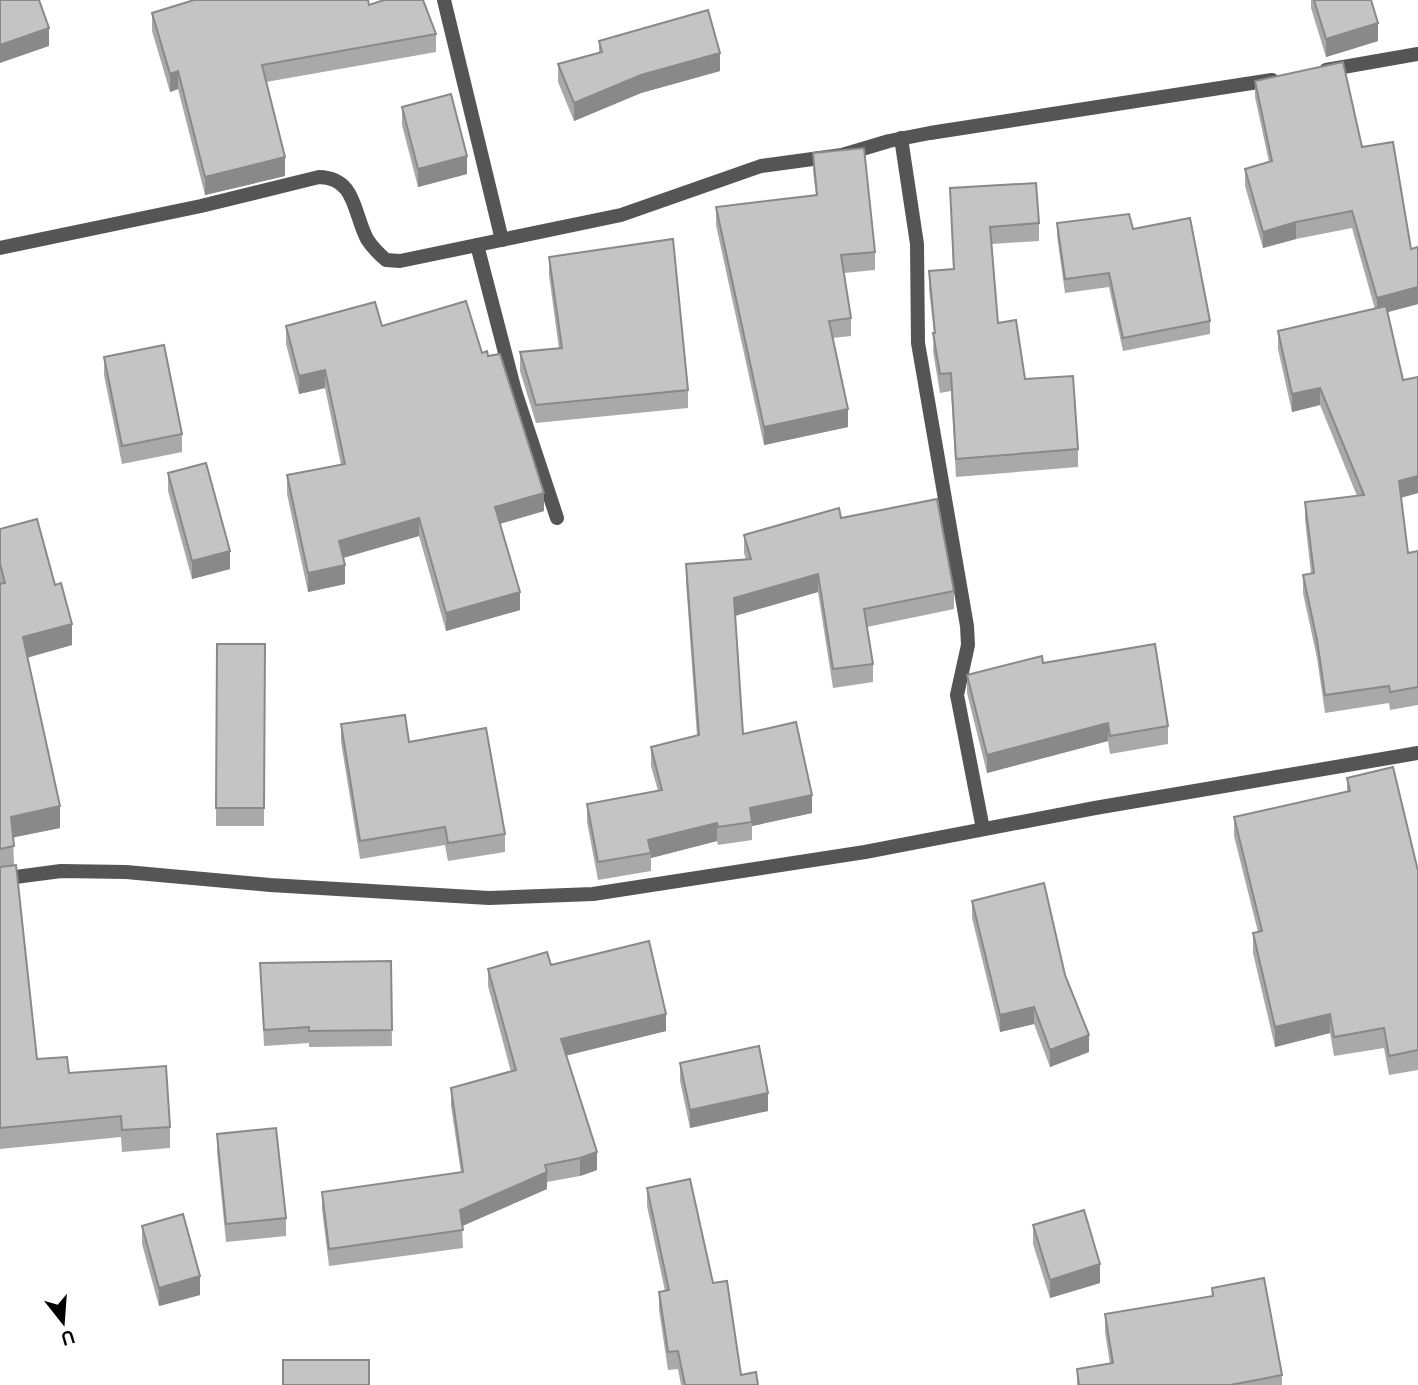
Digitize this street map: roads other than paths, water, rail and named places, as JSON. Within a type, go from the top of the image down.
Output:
[{"type":"street","points":[[444,0],[502,240]]},
{"type":"street","points":[[1311,73],[1418,54]]},
{"type":"street","points":[[0,248],[201,206],[319,177],[333,177],[344,184],[367,238],[386,260],[400,261],[621,215],[761,166],[842,155],[901,138],[1284,78]]},
{"type":"street","points":[[901,138],[916,244],[918,343],[967,626],[968,645],[957,695],[983,829]]},
{"type":"street","points":[[477,245],[515,391],[557,518]]},
{"type":"street","points":[[0,879],[61,871],[125,872],[270,885],[489,898],[593,894],[865,852],[1418,753]]}]
